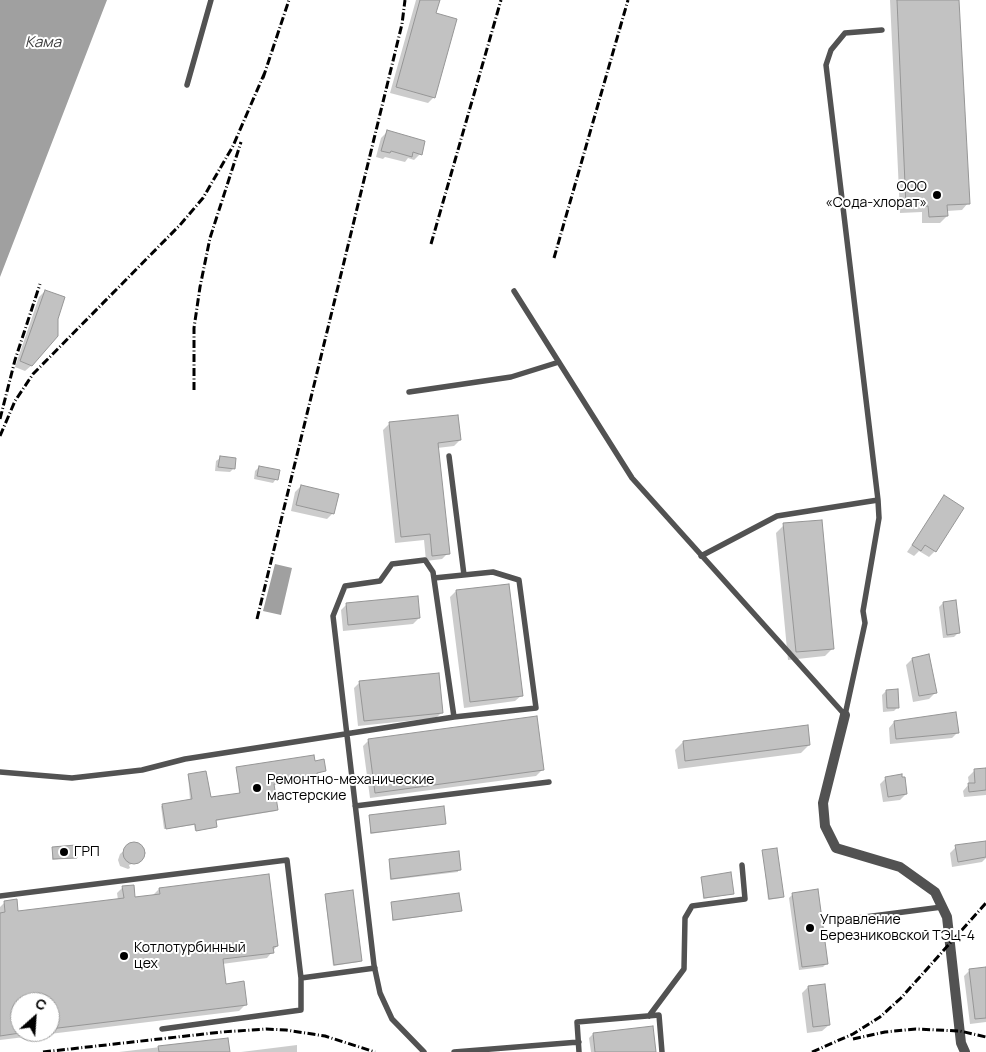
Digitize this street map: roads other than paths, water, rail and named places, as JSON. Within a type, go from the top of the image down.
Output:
[{"type":"street","points":[[845,715],[823,803],[825,826],[836,848],[900,866],[935,892],[947,918],[961,1043],[965,1052]]},
{"type":"lane","points":[[187,86],[211,0]]},
{"type":"lane","points":[[845,715],[864,623],[864,611],[880,518],[826,65],[831,50],[845,33],[882,30]]},
{"type":"lane","points":[[514,291],[632,478],[845,715]]},
{"type":"lane","points":[[409,392],[511,377],[559,362]]},
{"type":"lane","points":[[450,456],[464,575]]},
{"type":"lane","points":[[701,556],[777,516],[878,500]]},
{"type":"lane","points":[[424,1052],[392,1019],[380,993],[375,968],[333,616],[345,586],[380,581],[392,564],[425,560],[433,572],[454,717]]},
{"type":"lane","points":[[0,772],[80,777],[142,770],[184,759],[454,717],[536,708],[519,580],[494,572],[434,578]]},
{"type":"lane","points":[[355,806],[549,782]]},
{"type":"lane","points":[[0,896],[287,860],[301,978],[301,1010],[162,1030]]},
{"type":"lane","points":[[649,1016],[684,969],[685,918],[692,906],[745,899],[742,865]]},
{"type":"lane","points":[[834,920],[942,907]]},
{"type":"lane","points":[[301,978],[375,968]]},
{"type":"lane","points":[[580,1052],[577,1022],[659,1015],[662,1052]]},
{"type":"lane","points":[[454,1052],[579,1042]]},
{"type":"water","name":"Кама","points":[[0,0],[107,0],[0,277]]},
{"type":"water","points":[[275,564],[292,568],[281,615],[263,611]]},
{"type":"railway","points":[[263,78],[289,0]]},
{"type":"railway","points":[[257,619],[402,24],[405,0]]},
{"type":"railway","points":[[431,244],[501,0]]},
{"type":"railway","points":[[554,258],[628,0]]},
{"type":"railway","points":[[0,436],[15,401],[33,374],[180,225],[203,198],[233,146],[265,72]]},
{"type":"railway","points":[[194,390],[194,328],[200,287],[210,238],[241,142]]},
{"type":"railway","points":[[0,419],[15,360],[40,284]]},
{"type":"railway","points":[[812,1052],[853,1034],[880,1017],[901,998],[986,903]]},
{"type":"railway","points":[[43,1052],[222,1032],[266,1029],[325,1036],[375,1052]]},
{"type":"railway","points":[[853,1039],[885,1032],[916,1029],[960,1031],[986,1037]]},
{"type":"place","name":"ООО «Сода-хлорат»","points":[[937,195]]},
{"type":"place","name":"Ремонтно-механические мастерские","points":[[257,788]]},
{"type":"place","name":"ГРП","points":[[64,852]]},
{"type":"place","name":"Управление Березниковской ТЭЦ-4","points":[[810,928]]},
{"type":"place","name":"Котлотурбинный цех","points":[[124,956]]}]
